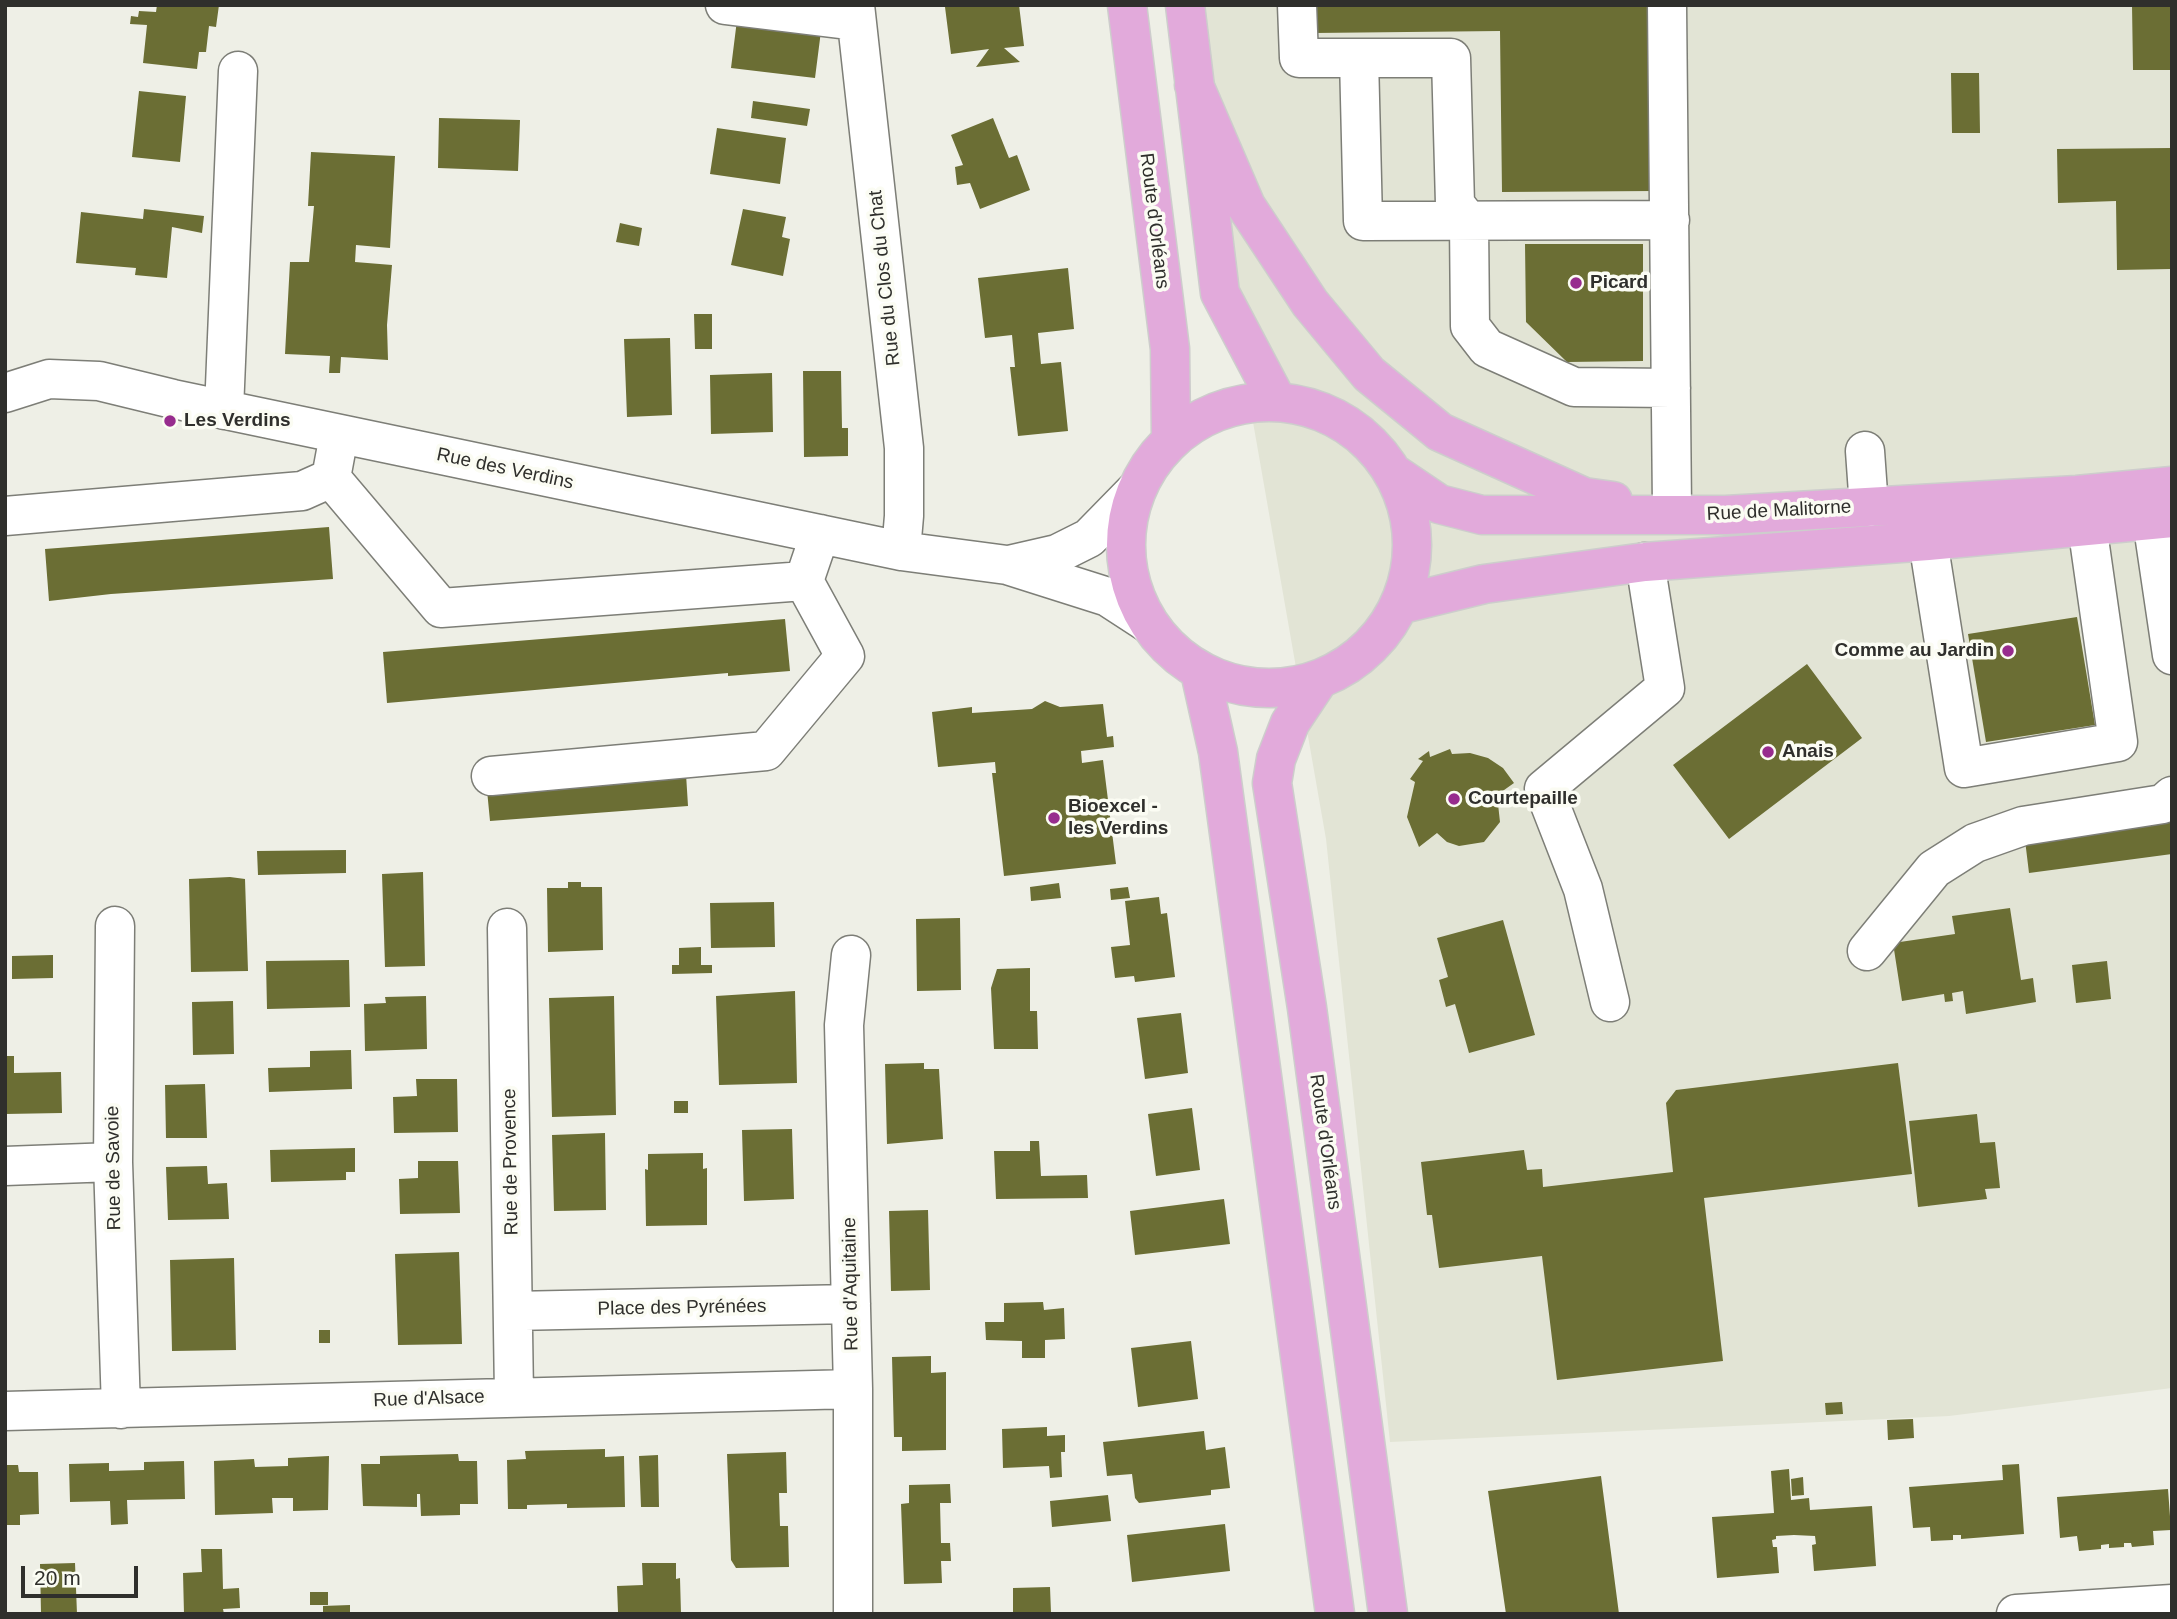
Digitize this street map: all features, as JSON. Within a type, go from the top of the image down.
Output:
[{"type":"main road","name":"Route d'Orléans","points":[[1127,5],[1170,349],[1171,437]]},
{"type":"main road","points":[[1185,5],[1220,293],[1277,401]]},
{"type":"main road","points":[[1194,85],[1246,206],[1310,303],[1369,374],[1440,432],[1499,461],[1584,497],[1726,515]]},
{"type":"main road","points":[[1277,401],[1324,412],[1365,438],[1396,475],[1411,517],[1413,561],[1402,604],[1381,637],[1353,663],[1318,681],[1278,689],[1238,686],[1200,671],[1171,651],[1148,623],[1129,581],[1125,536],[1135,492],[1171,437],[1197,421],[1234,405],[1277,401]]},
{"type":"main road","name":"Rue de Malitorne","points":[[1396,475],[1439,504],[1482,515],[1726,515],[2077,495],[2172,485]]},
{"type":"main road","name":"Rue de Malitorne","points":[[1402,604],[1484,584],[1645,562],[1928,541],[2162,519]]},
{"type":"main road","points":[[1200,671],[1218,752],[1335,1614]]},
{"type":"main road","name":"Route d'Orléans","points":[[1318,681],[1290,723],[1276,759],[1272,783],[1307,1008],[1388,1614]]},
{"type":"street","points":[[725,5],[855,13]]},
{"type":"street","points":[[1297,5],[1299,58],[1451,58],[1455,204],[1469,222],[1470,326],[1487,348],[1574,387],[1671,388]]},
{"type":"street","points":[[1667,5],[1672,509]]},
{"type":"street","name":"Rue du Clos du Chat","points":[[855,13],[904,448],[901,551]]},
{"type":"street","points":[[1359,58],[1363,221],[1670,220]]},
{"type":"street","points":[[223,410],[238,71]]},
{"type":"street","name":"Rue des Verdins","points":[[5,393],[49,379],[99,381],[339,435],[901,551],[1007,565],[1108,597],[1148,623]]},
{"type":"street","points":[[331,478],[339,435]]},
{"type":"street","points":[[1865,451],[1869,507]]},
{"type":"street","points":[[5,516],[302,491],[331,478]]},
{"type":"street","points":[[331,478],[441,608],[804,581]]},
{"type":"street","name":"Rue des Verdins","points":[[1007,565],[1057,554],[1089,538],[1135,492]]},
{"type":"street","points":[[2162,519],[2172,655]]},
{"type":"street","points":[[1928,541],[1964,768],[2118,743],[2087,525]]},
{"type":"street","points":[[491,776],[766,751],[845,656],[804,581],[820,534]]},
{"type":"street","points":[[1610,1002],[1583,889],[1544,789],[1665,688],[1645,562]]},
{"type":"street","points":[[1867,951],[1934,869],[1975,843],[2023,826],[2162,804],[2172,796]]},
{"type":"street","name":"Rue de Savoie","points":[[115,926],[113,1163],[121,1409]]},
{"type":"street","name":"Rue de Provence","points":[[508,928],[514,1396]]},
{"type":"street","name":"Rue d'Aquitaine","points":[[851,955],[844,1025],[853,1389],[853,1614]]},
{"type":"street","points":[[5,1166],[113,1163]]},
{"type":"street","name":"Place des Pyrénées","points":[[513,1311],[851,1304]]},
{"type":"street","name":"Rue d'Alsace","points":[[5,1412],[514,1396],[853,1389]]},
{"type":"street","points":[[2016,1614],[2172,1604]]},
{"type":"shaded area","points":[[1185,5],[2172,5],[2172,1388],[1949,1416],[1390,1442],[1326,839],[1194,85]]},
{"type":"building","points":[[157,5],[219,5],[216,27],[209,26],[206,52],[199,52],[197,69],[143,63],[147,25],[130,24],[131,16],[138,17],[139,11],[156,12]]},
{"type":"building","points":[[1019,5],[1024,46],[1004,48],[1020,62],[976,67],[989,49],[951,54],[945,7]]},
{"type":"building","points":[[1314,5],[1652,5],[1654,191],[1502,192],[1500,31],[1314,33]]},
{"type":"building","points":[[2132,5],[2172,5],[2172,70],[2133,70]]},
{"type":"building","points":[[737,20],[821,31],[815,78],[731,68]]},
{"type":"building","points":[[1951,73],[1979,73],[1980,133],[1952,133]]},
{"type":"building","points":[[139,91],[186,96],[180,162],[132,157]]},
{"type":"building","points":[[753,101],[810,109],[807,126],[751,118]]},
{"type":"building","points":[[439,118],[520,120],[518,171],[438,168]]},
{"type":"building","points":[[993,118],[1009,158],[1017,155],[1030,190],[980,209],[970,183],[957,185],[955,167],[963,165],[951,135]]},
{"type":"building","points":[[717,128],[786,138],[780,184],[710,174]]},
{"type":"building","points":[[2172,148],[2171,269],[2117,270],[2116,201],[2058,203],[2057,149]]},
{"type":"building","points":[[311,152],[395,156],[390,248],[356,245],[355,262],[392,265],[387,325],[388,360],[341,357],[340,373],[329,373],[330,356],[285,354],[290,262],[309,262],[314,206],[308,206]]},
{"type":"building","points":[[144,209],[204,216],[202,233],[172,227],[167,278],[135,275],[136,268],[76,263],[81,212],[143,219]]},
{"type":"building","points":[[743,209],[786,217],[782,237],[790,239],[783,276],[731,265]]},
{"type":"building","points":[[620,223],[642,228],[639,246],[616,242]]},
{"type":"building","name":"Picard","points":[[1525,244],[1643,244],[1643,361],[1567,362],[1526,322]]},
{"type":"building","points":[[1068,268],[1074,329],[1038,333],[1041,364],[1061,362],[1068,431],[1018,436],[1010,367],[1015,367],[1012,335],[985,338],[978,278]]},
{"type":"building","points":[[694,314],[712,314],[712,349],[695,349]]},
{"type":"building","points":[[670,338],[672,415],[627,417],[624,339]]},
{"type":"building","points":[[803,371],[841,371],[842,428],[848,428],[848,456],[804,457]]},
{"type":"building","points":[[772,373],[773,432],[711,434],[710,375]]},
{"type":"building","points":[[329,527],[333,579],[111,594],[49,601],[45,549]]},
{"type":"building","points":[[2077,617],[2095,725],[1986,742],[1968,634]]},
{"type":"building","points":[[785,619],[790,671],[728,676],[728,673],[387,703],[383,652]]},
{"type":"building","name":"Anais","points":[[1807,664],[1862,738],[1729,839],[1673,765]]},
{"type":"building","name":"Bioexcel - les Verdins","points":[[1045,701],[1060,707],[1103,704],[1107,737],[1113,736],[1114,747],[1081,751],[1082,763],[1103,760],[1116,864],[1004,876],[992,773],[996,773],[995,762],[938,767],[932,712],[972,707],[972,713],[1032,709]]},
{"type":"building","name":"Courtepaille","points":[[1450,749],[1452,754],[1470,753],[1488,758],[1503,768],[1514,783],[1497,795],[1500,822],[1484,842],[1459,846],[1447,842],[1437,833],[1419,847],[1407,817],[1415,782],[1410,779],[1423,761],[1418,759],[1429,751],[1430,757]]},
{"type":"building","points":[[686,774],[688,806],[490,821],[487,790]]},
{"type":"building","points":[[2172,821],[2172,854],[2029,873],[2025,840]]},
{"type":"building","points":[[346,850],[346,873],[258,875],[257,851]]},
{"type":"building","points":[[423,872],[425,966],[385,967],[382,874]]},
{"type":"building","points":[[189,879],[245,879],[248,971],[191,972]]},
{"type":"building","points":[[568,882],[581,882],[581,887],[602,887],[603,950],[548,952],[547,888],[568,888]]},
{"type":"building","points":[[1059,883],[1061,898],[1031,901],[1030,887]]},
{"type":"building","points":[[1128,887],[1130,898],[1111,900],[1110,889]]},
{"type":"building","points":[[1159,897],[1161,914],[1167,913],[1175,977],[1135,982],[1134,976],[1115,978],[1111,947],[1130,945],[1125,901]]},
{"type":"building","points":[[774,902],[775,947],[711,948],[710,903]]},
{"type":"building","points":[[2010,908],[2021,980],[2033,978],[2036,1002],[1966,1014],[1963,991],[1952,993],[1953,1001],[1945,1002],[1944,994],[1902,1001],[1893,943],[1955,934],[1952,916]]},
{"type":"building","points":[[960,918],[961,990],[917,991],[916,919]]},
{"type":"building","points":[[1503,920],[1535,1035],[1469,1053],[1455,1004],[1446,1007],[1439,980],[1448,977],[1437,938]]},
{"type":"building","points":[[701,947],[701,965],[712,965],[712,973],[672,974],[672,965],[679,965],[679,948]]},
{"type":"building","points":[[53,955],[53,978],[12,979],[12,956]]},
{"type":"building","points":[[349,960],[350,1007],[267,1009],[266,961]]},
{"type":"building","points":[[2107,961],[2111,999],[2076,1003],[2072,965]]},
{"type":"building","points":[[1030,968],[1030,1011],[1037,1011],[1038,1049],[994,1049],[991,988],[997,969]]},
{"type":"building","points":[[795,991],[797,1083],[719,1085],[716,996]]},
{"type":"building","points":[[426,996],[427,1049],[365,1051],[364,1004],[386,1003],[385,997]]},
{"type":"building","points":[[614,996],[616,1115],[552,1117],[549,998]]},
{"type":"building","points":[[233,1001],[234,1054],[193,1055],[192,1002]]},
{"type":"building","points":[[1181,1013],[1188,1073],[1145,1079],[1137,1018]]},
{"type":"building","points":[[351,1050],[352,1089],[269,1092],[268,1068],[310,1067],[310,1051]]},
{"type":"building","points":[[5,1056],[14,1056],[14,1073],[61,1072],[62,1113],[5,1114]]},
{"type":"building","points":[[924,1063],[924,1069],[939,1069],[943,1139],[887,1144],[885,1064]]},
{"type":"building","points":[[1898,1063],[1912,1174],[1704,1198],[1723,1361],[1557,1380],[1542,1256],[1439,1268],[1432,1215],[1427,1215],[1421,1162],[1524,1150],[1527,1170],[1542,1169],[1543,1187],[1673,1172],[1666,1103],[1676,1090]]},
{"type":"building","points":[[416,1079],[457,1079],[458,1132],[394,1133],[393,1097],[417,1096]]},
{"type":"building","points":[[205,1084],[207,1138],[166,1138],[165,1085]]},
{"type":"building","points":[[674,1101],[688,1101],[688,1113],[674,1113]]},
{"type":"building","points":[[1192,1108],[1200,1170],[1156,1176],[1148,1114]]},
{"type":"building","points":[[1977,1114],[1980,1143],[1995,1142],[2000,1188],[1985,1189],[1987,1199],[1918,1207],[1909,1121]]},
{"type":"building","points":[[792,1129],[794,1199],[744,1201],[742,1130]]},
{"type":"building","points":[[605,1133],[606,1210],[554,1211],[552,1135]]},
{"type":"building","points":[[1030,1141],[1039,1141],[1041,1176],[1087,1175],[1088,1198],[996,1199],[994,1151],[1030,1151]]},
{"type":"building","points":[[355,1148],[355,1172],[346,1172],[346,1180],[271,1182],[270,1150]]},
{"type":"building","points":[[703,1153],[703,1169],[707,1168],[707,1225],[646,1226],[645,1169],[648,1170],[648,1154]]},
{"type":"building","points":[[418,1161],[458,1161],[460,1213],[400,1214],[399,1179],[418,1178]]},
{"type":"building","points":[[207,1166],[208,1184],[227,1183],[229,1219],[168,1220],[166,1167]]},
{"type":"building","points":[[1224,1199],[1230,1244],[1135,1255],[1130,1211]]},
{"type":"building","points":[[928,1210],[930,1290],[891,1291],[889,1211]]},
{"type":"building","points":[[459,1252],[462,1344],[398,1345],[395,1254]]},
{"type":"building","points":[[234,1258],[236,1350],[172,1351],[170,1260]]},
{"type":"building","points":[[1043,1302],[1044,1310],[1064,1308],[1065,1339],[1045,1340],[1045,1358],[1022,1358],[1022,1341],[986,1340],[985,1322],[1004,1322],[1004,1303]]},
{"type":"building","points":[[319,1330],[330,1330],[330,1343],[319,1343]]},
{"type":"building","points":[[1191,1341],[1198,1399],[1138,1407],[1131,1348]]},
{"type":"building","points":[[931,1356],[931,1373],[946,1372],[946,1450],[902,1451],[902,1437],[894,1437],[892,1357]]},
{"type":"building","points":[[1842,1402],[1843,1414],[1826,1415],[1825,1403]]},
{"type":"building","points":[[1913,1419],[1914,1438],[1888,1440],[1887,1420]]},
{"type":"building","points":[[1047,1427],[1047,1436],[1065,1435],[1065,1452],[1061,1452],[1062,1477],[1050,1478],[1049,1466],[1003,1468],[1002,1429]]},
{"type":"building","points":[[1204,1431],[1206,1450],[1225,1447],[1230,1488],[1211,1490],[1211,1495],[1139,1503],[1135,1498],[1132,1474],[1107,1476],[1103,1442]]},
{"type":"building","points":[[605,1449],[605,1457],[624,1456],[625,1507],[567,1508],[567,1504],[527,1505],[527,1509],[508,1509],[507,1460],[526,1459],[525,1451]]},
{"type":"building","points":[[786,1452],[787,1493],[779,1493],[780,1526],[788,1526],[789,1567],[736,1568],[731,1560],[727,1454]]},
{"type":"building","points":[[458,1454],[459,1461],[477,1461],[478,1504],[460,1504],[460,1515],[421,1516],[420,1494],[417,1494],[417,1507],[363,1506],[361,1464],[380,1464],[380,1456]]},
{"type":"building","points":[[658,1455],[659,1507],[641,1507],[639,1456]]},
{"type":"building","points":[[329,1456],[328,1510],[293,1511],[293,1498],[272,1498],[273,1513],[215,1515],[214,1461],[254,1459],[255,1467],[288,1466],[288,1458]]},
{"type":"building","points":[[184,1461],[185,1499],[127,1500],[128,1524],[111,1525],[110,1501],[70,1502],[69,1464],[109,1463],[109,1471],[144,1470],[144,1462]]},
{"type":"building","points":[[2019,1464],[2024,1534],[1961,1539],[1961,1535],[1953,1535],[1953,1540],[1931,1541],[1930,1527],[1913,1528],[1909,1487],[2003,1480],[2002,1465]]},
{"type":"building","points":[[5,1465],[18,1465],[19,1472],[38,1472],[39,1514],[20,1515],[20,1525],[5,1525]]},
{"type":"building","points":[[1789,1469],[1791,1500],[1809,1498],[1810,1510],[1872,1506],[1876,1566],[1814,1571],[1812,1545],[1816,1544],[1815,1536],[1776,1536],[1776,1539],[1772,1540],[1773,1547],[1777,1547],[1779,1573],[1717,1578],[1712,1517],[1774,1513],[1771,1471]]},
{"type":"building","points":[[1601,1476],[1619,1614],[1506,1614],[1488,1491]]},
{"type":"building","points":[[1803,1477],[1804,1495],[1792,1496],[1791,1479]]},
{"type":"building","points":[[950,1484],[951,1503],[940,1503],[941,1543],[950,1543],[951,1561],[941,1561],[942,1583],[904,1584],[901,1504],[909,1503],[909,1485]]},
{"type":"building","points":[[2168,1489],[2171,1530],[2153,1531],[2154,1545],[2132,1547],[2131,1543],[2124,1543],[2124,1547],[2109,1548],[2109,1544],[2101,1545],[2101,1549],[2079,1551],[2077,1536],[2060,1538],[2057,1497]]},
{"type":"building","points":[[1108,1495],[1111,1521],[1052,1527],[1050,1501]]},
{"type":"building","points":[[1225,1524],[1230,1571],[1132,1582],[1127,1535]]},
{"type":"building","points":[[201,1549],[222,1549],[223,1589],[239,1588],[240,1608],[223,1609],[224,1614],[184,1614],[183,1573],[202,1572]]},
{"type":"building","points":[[75,1563],[77,1614],[41,1613],[40,1564]]},
{"type":"building","points":[[642,1563],[676,1563],[676,1579],[680,1578],[681,1614],[618,1612],[617,1586],[643,1585]]},
{"type":"building","points":[[1050,1587],[1051,1613],[1013,1613],[1013,1588]]},
{"type":"building","points":[[310,1592],[328,1592],[328,1605],[310,1605]]},
{"type":"building","points":[[350,1605],[350,1614],[323,1614],[323,1606]]},
{"type":"place","name":"Picard","points":[[1576,283]]},
{"type":"place","name":"Les Verdins","points":[[170,421]]},
{"type":"place","name":"Comme au Jardin","points":[[2008,651]]},
{"type":"place","name":"Anais","points":[[1768,752]]},
{"type":"place","name":"Courtepaille","points":[[1454,799]]},
{"type":"place","name":"Bioexcel - les Verdins","points":[[1054,818]]}]
